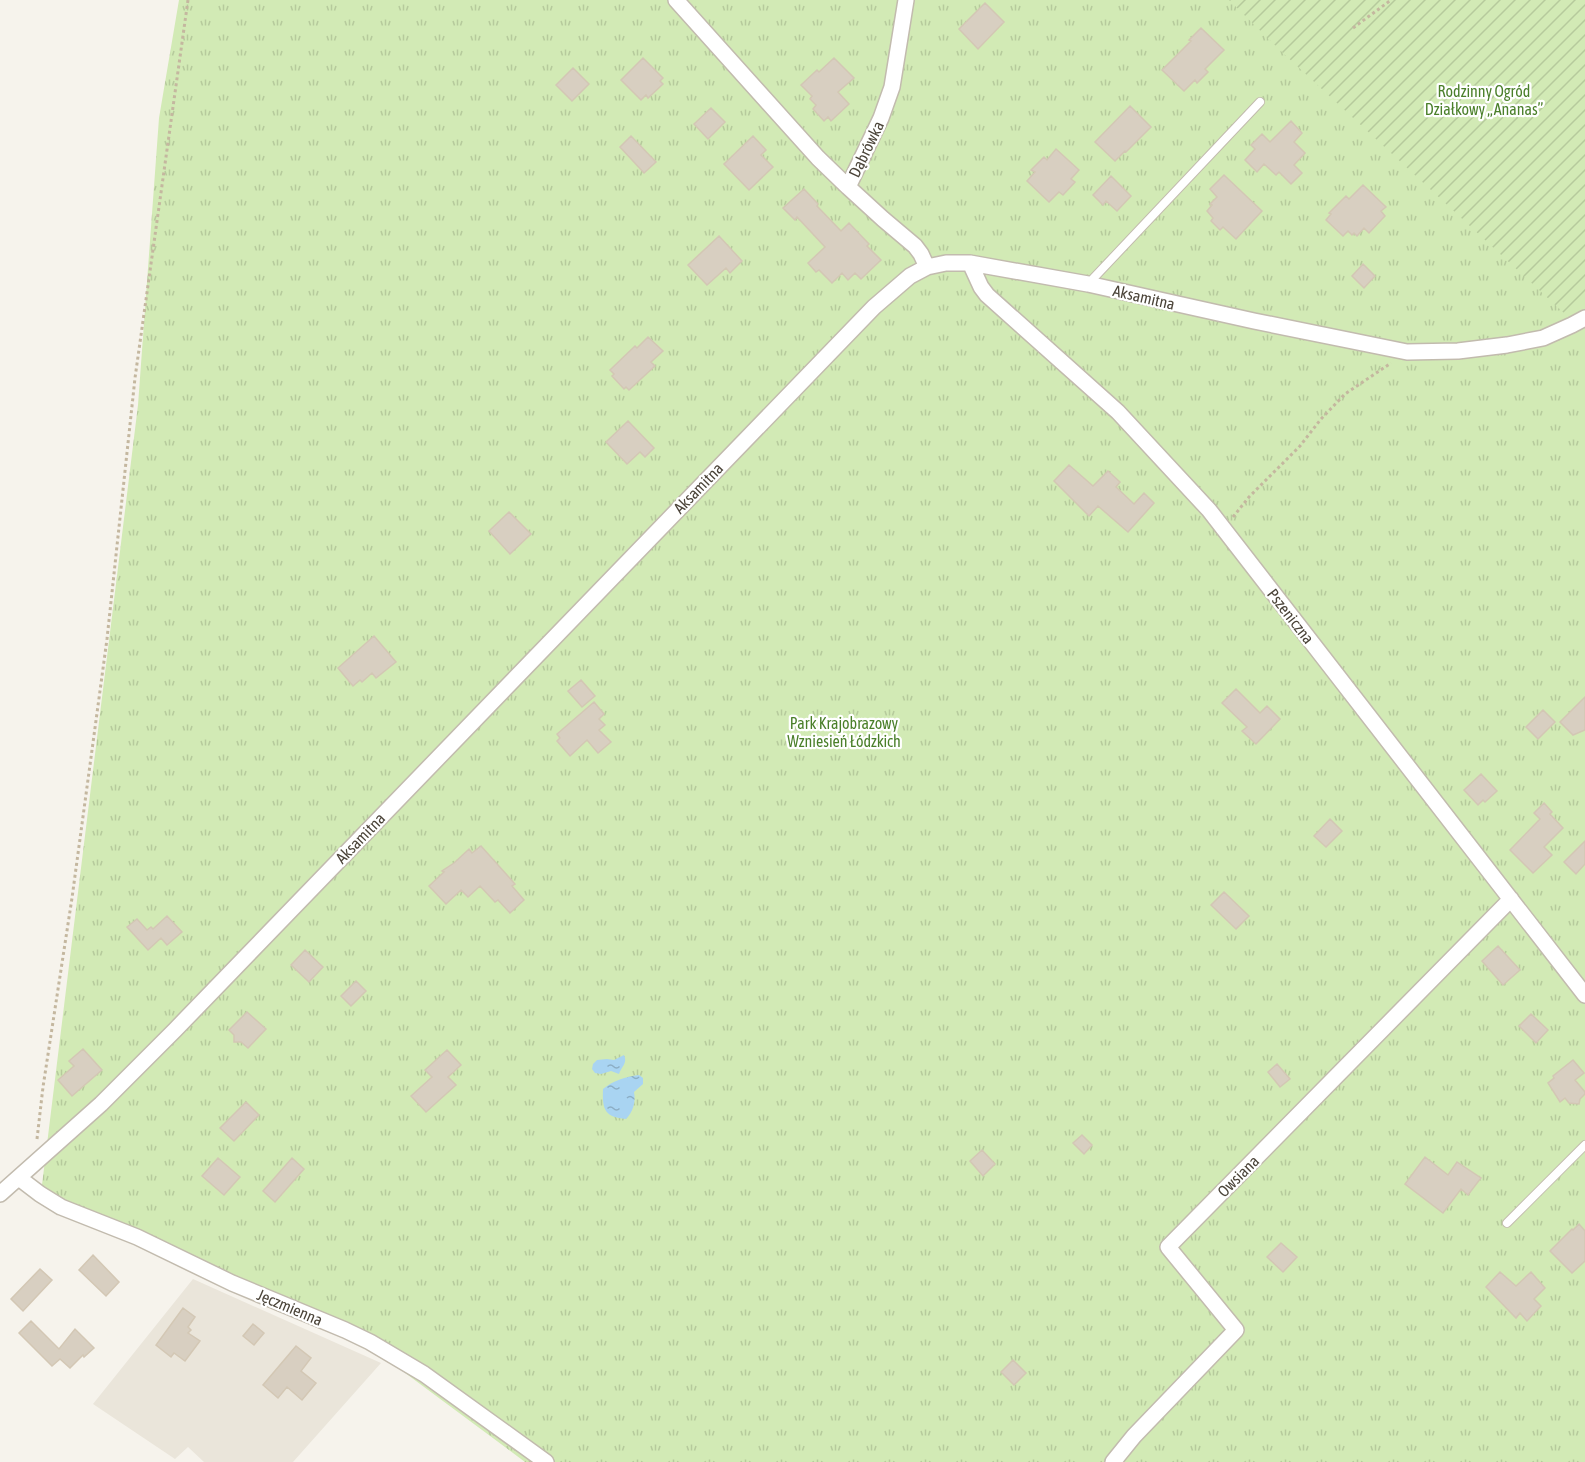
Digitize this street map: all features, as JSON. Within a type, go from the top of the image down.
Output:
[{"type":"street","points":[[676,0],[818,159],[848,187]]},
{"type":"street","name":"Dąbrówka","points":[[906,0],[892,87],[881,118],[848,187],[915,246],[927,267]]},
{"type":"street","name":"Aksamitna","points":[[0,1194],[101,1104],[175,1030],[874,307],[910,276],[927,267],[946,263],[970,263],[1088,284],[1407,352],[1458,351],[1507,345],[1543,338],[1585,318]]},
{"type":"street","name":"Pszeniczna","points":[[970,263],[987,295],[1118,412],[1209,510],[1585,995]]},
{"type":"street","name":"Owsiana","points":[[1113,1462],[1134,1436],[1236,1330],[1168,1247],[1511,899]]},
{"type":"street","name":"Jęczmienna","points":[[19,1178],[62,1207],[137,1237],[232,1283],[370,1342],[423,1374],[546,1462]]},
{"type":"lane","points":[[1088,284],[1260,102]]},
{"type":"lane","points":[[1507,1223],[1585,1145]]},
{"type":"path","points":[[34,1165],[43,1087],[72,898],[107,639],[135,378],[188,0]]},
{"type":"path","points":[[1353,28],[1388,1]]},
{"type":"path","points":[[1224,529],[1249,497],[1287,459],[1320,419],[1345,394],[1407,352]]},
{"type":"shaded area","points":[[193,1279],[381,1363],[293,1462],[204,1462],[188,1447],[175,1459],[93,1404]]},
{"type":"green space","name":"Park Krajobrazowy Wzniesień Łódzkich","points":[[179,0],[1585,0],[1585,1462],[525,1462],[385,1358],[41,1193],[138,405],[159,118]]},
{"type":"green space","name":"Rodzinny Ogród Działkowy „Ananas”","points":[[1229,0],[1585,0],[1585,302],[1565,314],[1284,54]]},
{"type":"water","points":[[624,1055],[625,1063],[619,1074],[611,1071],[595,1073],[592,1069],[597,1060],[614,1060]]},
{"type":"water","points":[[639,1075],[643,1078],[643,1084],[634,1092],[632,1110],[626,1119],[609,1114],[604,1107],[603,1089],[620,1079]]},
{"type":"building","points":[[985,3],[1004,22],[978,49],[959,29]]},
{"type":"building","points":[[1201,28],[1224,50],[1205,69],[1208,72],[1184,91],[1162,70]]},
{"type":"building","points":[[643,58],[663,78],[660,81],[663,84],[648,98],[646,95],[641,100],[621,80]]},
{"type":"building","points":[[834,58],[854,78],[838,92],[849,104],[831,121],[828,117],[824,121],[813,109],[816,105],[810,99],[812,96],[801,85]]},
{"type":"building","points":[[573,68],[589,84],[572,101],[556,85]]},
{"type":"building","points":[[1130,106],[1151,127],[1115,161],[1095,142]]},
{"type":"building","points":[[711,108],[725,122],[708,139],[694,124]]},
{"type":"building","points":[[1291,121],[1302,133],[1294,142],[1305,153],[1294,165],[1302,173],[1291,184],[1279,172],[1276,175],[1264,164],[1257,172],[1245,160],[1255,149],[1251,145],[1262,134],[1270,142]]},
{"type":"building","points":[[631,136],[656,162],[644,173],[620,147]]},
{"type":"building","points":[[753,136],[766,150],[761,155],[773,167],[749,190],[724,164]]},
{"type":"building","points":[[1056,149],[1079,170],[1071,179],[1075,182],[1063,195],[1059,192],[1049,202],[1027,181],[1035,172],[1031,170],[1044,157],[1047,160]]},
{"type":"building","points":[[1224,175],[1262,211],[1236,239],[1223,227],[1220,230],[1211,221],[1213,218],[1207,211],[1217,197],[1210,189]]},
{"type":"building","points":[[1111,176],[1131,196],[1117,211],[1106,201],[1103,205],[1093,195]]},
{"type":"building","points":[[1363,185],[1386,207],[1381,211],[1385,216],[1369,233],[1364,228],[1357,236],[1348,231],[1343,236],[1326,220],[1331,214],[1329,213],[1346,196],[1349,199]]},
{"type":"building","points":[[804,189],[841,231],[849,223],[881,260],[861,279],[855,273],[848,280],[842,273],[832,283],[808,263],[825,247],[797,217],[795,220],[783,208]]},
{"type":"building","points":[[719,236],[742,261],[730,273],[726,268],[707,285],[688,265]]},
{"type":"building","points":[[1363,264],[1375,276],[1364,288],[1352,276]]},
{"type":"building","points":[[648,337],[663,351],[651,362],[655,366],[629,390],[626,387],[624,389],[612,376],[614,374],[610,370]]},
{"type":"building","points":[[628,421],[654,448],[645,457],[640,452],[627,464],[606,442]]},
{"type":"building","points":[[1069,465],[1093,486],[1108,471],[1120,482],[1116,487],[1134,504],[1144,493],[1154,503],[1128,532],[1098,506],[1089,516],[1054,481]]},
{"type":"building","points":[[509,512],[531,534],[510,554],[489,531]]},
{"type":"building","points":[[374,636],[396,662],[376,678],[372,673],[353,686],[338,668]]},
{"type":"building","points":[[581,680],[595,696],[582,707],[568,691]]},
{"type":"building","points":[[1236,689],[1260,713],[1267,706],[1280,719],[1256,744],[1242,731],[1247,727],[1222,703]]},
{"type":"building","points":[[1585,697],[1585,730],[1573,735],[1560,722]]},
{"type":"building","points":[[594,702],[604,714],[599,719],[605,725],[599,730],[611,742],[598,753],[587,740],[570,756],[557,741],[560,738],[557,734]]},
{"type":"building","points":[[1543,710],[1555,722],[1538,739],[1526,727]]},
{"type":"building","points":[[1481,774],[1497,791],[1478,805],[1464,790]]},
{"type":"building","points":[[1544,803],[1552,812],[1550,814],[1563,828],[1544,847],[1552,855],[1533,873],[1510,850],[1540,819],[1534,813]]},
{"type":"building","points":[[1330,819],[1342,831],[1326,847],[1314,836]]},
{"type":"building","points":[[1585,841],[1585,864],[1576,874],[1564,862]]},
{"type":"building","points":[[481,846],[515,884],[512,886],[524,900],[510,913],[498,900],[495,902],[480,886],[468,897],[461,890],[446,904],[429,886],[444,872],[442,871],[469,849],[472,853]]},
{"type":"building","points":[[1224,892],[1249,916],[1236,929],[1211,905]]},
{"type":"building","points":[[167,916],[182,932],[167,945],[161,938],[148,950],[127,927],[137,919],[147,930],[151,927],[153,929]]},
{"type":"building","points":[[1498,946],[1520,970],[1503,985],[1482,961]]},
{"type":"building","points":[[305,950],[323,967],[309,982],[291,965]]},
{"type":"building","points":[[356,981],[366,991],[351,1006],[341,996]]},
{"type":"building","points":[[247,1012],[266,1029],[248,1048],[241,1042],[234,1042],[234,1035],[229,1030]]},
{"type":"building","points":[[1531,1014],[1548,1030],[1536,1043],[1519,1026]]},
{"type":"building","points":[[83,1049],[102,1070],[72,1096],[58,1080],[74,1066],[69,1061]]},
{"type":"building","points":[[447,1050],[461,1065],[448,1077],[456,1085],[426,1112],[411,1096],[432,1077],[425,1070]]},
{"type":"building","points":[[1573,1060],[1584,1073],[1575,1080],[1585,1092],[1579,1104],[1569,1103],[1565,1098],[1560,1102],[1548,1083]]},
{"type":"building","points":[[1277,1064],[1290,1079],[1280,1087],[1268,1072]]},
{"type":"building","points":[[246,1102],[259,1115],[234,1141],[220,1128]]},
{"type":"building","points":[[1082,1135],[1092,1145],[1084,1154],[1073,1143]]},
{"type":"building","points":[[982,1150],[995,1164],[983,1176],[970,1161]]},
{"type":"building","points":[[1425,1157],[1448,1175],[1457,1162],[1481,1178],[1468,1195],[1461,1189],[1443,1213],[1405,1184]]},
{"type":"building","points":[[218,1158],[240,1177],[224,1195],[202,1176]]},
{"type":"building","points":[[292,1158],[304,1169],[275,1202],[263,1191]]},
{"type":"building","points":[[1579,1224],[1585,1231],[1585,1261],[1572,1273],[1550,1251]]},
{"type":"building","points":[[1281,1243],[1297,1257],[1283,1272],[1267,1257]]},
{"type":"building","points":[[93,1255],[119,1282],[106,1296],[79,1270]]},
{"type":"building","points":[[40,1269],[52,1280],[23,1311],[11,1299]]},
{"type":"building","points":[[1500,1272],[1516,1286],[1531,1272],[1545,1288],[1534,1299],[1541,1306],[1527,1321],[1520,1313],[1516,1318],[1486,1287]]},
{"type":"building","points":[[183,1308],[195,1317],[188,1327],[191,1330],[188,1333],[200,1341],[185,1361],[174,1353],[171,1357],[156,1345]]},
{"type":"building","points":[[31,1321],[59,1349],[75,1329],[94,1348],[70,1368],[60,1359],[52,1366],[19,1333]]},
{"type":"building","points":[[253,1324],[264,1333],[254,1345],[243,1336]]},
{"type":"building","points":[[296,1346],[311,1358],[301,1371],[316,1383],[302,1400],[287,1387],[278,1398],[263,1385]]},
{"type":"building","points":[[1013,1360],[1026,1373],[1014,1385],[1001,1372]]}]
